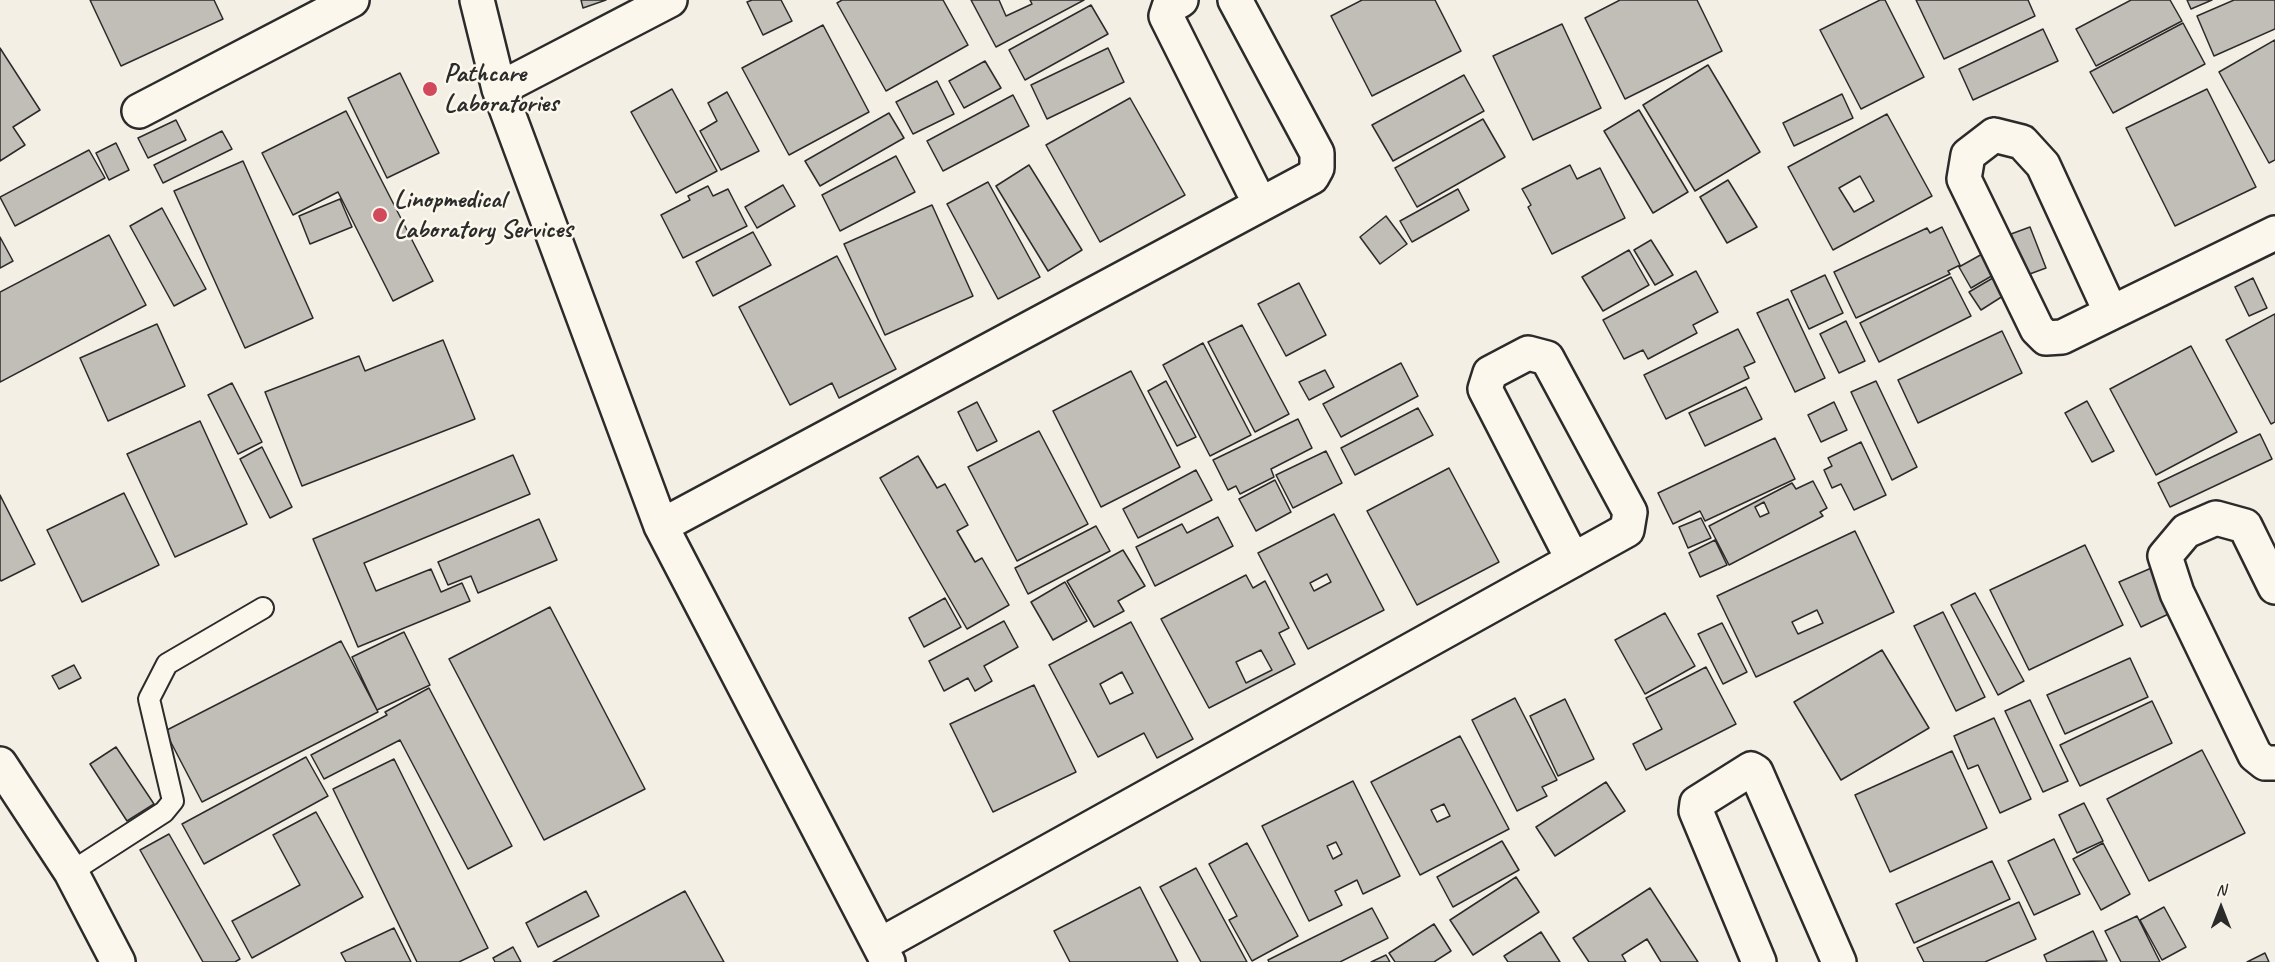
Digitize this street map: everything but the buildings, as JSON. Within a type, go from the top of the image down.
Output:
[{"type":"street","points":[[139,111],[352,0]]},
{"type":"street","points":[[477,0],[499,89],[661,526],[884,953],[1627,530],[1630,512],[1547,357],[1528,353],[1490,373],[1485,389],[1573,560]]},
{"type":"street","points":[[499,89],[670,0]]},
{"type":"street","points":[[1180,0],[1169,7],[1166,16],[1260,204]]},
{"type":"street","points":[[661,526],[1312,177],[1317,168],[1317,153],[1234,0]]},
{"type":"street","points":[[2111,313],[2043,165],[2022,142],[1994,135],[1968,155],[1964,179],[2037,329],[2046,339],[2062,337],[2275,233]]},
{"type":"street","points":[[2275,587],[2245,526],[2216,518],[2186,531],[2165,556],[2177,592],[2255,755],[2265,763],[2275,764]]},
{"type":"street","points":[[0,765],[71,872],[118,962]]},
{"type":"street","points":[[1759,962],[1696,811],[1696,803],[1750,769],[1756,772],[1839,962]]},
{"type":"lane","points":[[71,872],[164,812],[173,801],[149,699],[167,664],[263,608]]},
{"type":"place","name":"Pathcare Laboratories","points":[[430,89]]},
{"type":"place","name":"Linopmedical Laboratory Services","points":[[380,215]]}]
